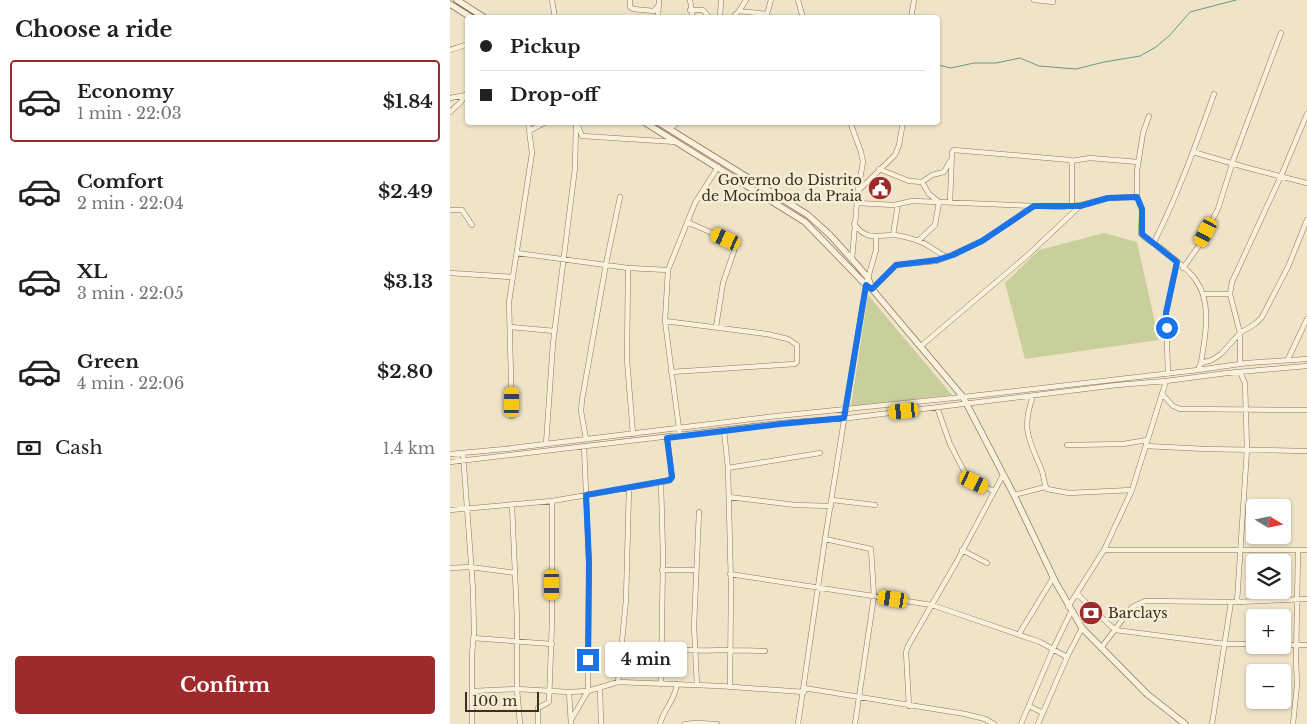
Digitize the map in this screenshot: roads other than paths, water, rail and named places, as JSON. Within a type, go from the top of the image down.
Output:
[{"type":"street","points":[[457,0],[480,15]]},
{"type":"street","points":[[552,0],[554,15]]},
{"type":"street","points":[[630,0],[630,7],[632,9],[654,11],[658,3]]},
{"type":"street","points":[[690,0],[692,15]]},
{"type":"street","points":[[720,15],[721,0]]},
{"type":"street","points":[[735,15],[746,0]]},
{"type":"street","points":[[766,15],[771,0]]},
{"type":"street","points":[[798,0],[802,15]]},
{"type":"street","points":[[912,15],[914,0]]},
{"type":"street","points":[[1034,0],[1053,2],[1053,0]]},
{"type":"street","points":[[450,4],[467,15]]},
{"type":"street","points":[[690,10],[703,10],[707,15]]},
{"type":"street","points":[[739,11],[761,15]]},
{"type":"street","points":[[1183,268],[1198,247],[1218,209],[1232,164],[1281,33]]},
{"type":"street","points":[[450,50],[465,45]]},
{"type":"street","points":[[450,98],[465,94]]},
{"type":"street","points":[[1154,242],[1165,222],[1194,152],[1214,94]]},
{"type":"street","points":[[450,112],[465,96]]},
{"type":"street","points":[[1240,364],[1240,333],[1230,294],[1232,282],[1236,269],[1281,176],[1307,114]]},
{"type":"street","points":[[1149,116],[1143,133],[1138,162],[1137,197],[1142,209],[1142,234],[1154,242],[1195,279],[1203,294],[1206,310],[1201,363],[1198,370]]},
{"type":"street","points":[[512,416],[509,302],[532,153],[529,125]]},
{"type":"street","points":[[530,131],[541,125]]},
{"type":"street","points":[[546,444],[555,332],[576,168],[576,125]]},
{"type":"street","points":[[577,125],[582,136],[676,142]]},
{"type":"street","points":[[649,125],[805,222],[872,289],[963,397],[1014,496],[1053,578],[1082,628],[1147,694],[1185,724]]},
{"type":"street","points":[[663,125],[808,215],[852,259],[868,278],[872,289]]},
{"type":"street","points":[[851,125],[863,162],[854,224],[852,259]]},
{"type":"street","points":[[858,190],[894,155],[897,150],[902,125]]},
{"type":"street","points":[[952,152],[954,150],[994,153],[1072,161],[1090,158],[1138,162]]},
{"type":"street","points":[[879,169],[908,182],[922,182],[932,175],[944,172],[949,164],[952,152]]},
{"type":"street","points":[[950,202],[952,152]]},
{"type":"street","points":[[1194,152],[1232,164],[1307,183]]},
{"type":"street","points":[[680,436],[665,321],[668,270],[695,203],[721,161]]},
{"type":"street","points":[[1072,161],[1072,206]]},
{"type":"street","points":[[922,182],[929,194],[939,202]]},
{"type":"street","points":[[586,439],[581,411],[582,400],[620,197]]},
{"type":"street","points":[[857,203],[898,204],[912,201],[1080,206],[1108,198],[1137,197]]},
{"type":"street","points":[[918,240],[935,225],[939,202]]},
{"type":"street","points":[[893,235],[898,204]]},
{"type":"street","points":[[872,289],[896,265],[947,257],[982,241],[1034,206]]},
{"type":"street","points":[[921,346],[1020,261],[1080,206]]},
{"type":"street","points":[[450,210],[462,210],[472,225]]},
{"type":"street","points":[[1201,363],[1212,360],[1221,354],[1240,333],[1255,324],[1262,317],[1288,267],[1307,220]]},
{"type":"street","points":[[687,222],[726,239]]},
{"type":"street","points":[[854,224],[859,230],[868,235],[876,237],[893,235],[918,240],[947,257]]},
{"type":"street","points":[[798,724],[844,418],[866,285],[876,250],[876,237]]},
{"type":"street","points":[[716,327],[723,284],[734,251]]},
{"type":"street","points":[[518,253],[628,268],[668,270]]},
{"type":"street","points":[[1168,374],[1166,313],[1177,262]]},
{"type":"street","points":[[628,268],[628,360],[633,434]]},
{"type":"street","points":[[450,273],[512,277]]},
{"type":"street","points":[[1203,294],[1230,294]]},
{"type":"street","points":[[1288,359],[1307,319]]},
{"type":"street","points":[[665,321],[767,334],[788,339],[797,345],[797,362],[792,365],[672,372]]},
{"type":"street","points":[[510,327],[555,332]]},
{"type":"street","points":[[450,454],[768,417],[1168,374],[1240,364],[1307,359]]},
{"type":"street","points":[[450,462],[966,404],[1117,385],[1307,366]]},
{"type":"street","points":[[1237,602],[1239,560],[1242,551],[1247,449],[1245,383],[1240,372]]},
{"type":"street","points":[[1021,724],[1077,594],[1104,550],[1132,490],[1166,381]]},
{"type":"street","points":[[1026,389],[1027,396]]},
{"type":"street","points":[[1163,395],[1173,406],[1180,409],[1307,410]]},
{"type":"street","points":[[1033,396],[1028,410],[1027,433],[1045,480],[1045,487]]},
{"type":"street","points":[[937,407],[950,444],[967,477],[993,491]]},
{"type":"street","points":[[768,417],[769,425]]},
{"type":"street","points":[[724,430],[729,497],[730,687]]},
{"type":"street","points":[[450,510],[552,501],[668,481],[672,477],[667,438]]},
{"type":"street","points":[[1068,445],[1146,443],[1205,449],[1307,451]]},
{"type":"street","points":[[571,722],[588,691],[589,563],[584,446]]},
{"type":"street","points":[[463,453],[471,567],[473,638],[472,724]]},
{"type":"street","points":[[728,468],[820,453]]},
{"type":"street","points":[[908,706],[906,652],[915,631],[932,605],[1002,475]]},
{"type":"street","points":[[661,483],[661,684]]},
{"type":"street","points":[[1014,496],[1045,487],[1050,490],[1070,493],[1132,490]]},
{"type":"street","points":[[618,682],[626,600],[628,488]]},
{"type":"street","points":[[729,497],[795,505],[831,506]]},
{"type":"street","points":[[832,500],[875,505]]},
{"type":"street","points":[[538,724],[538,708],[548,704],[552,644],[552,501]]},
{"type":"street","points":[[512,505],[518,641],[517,690],[520,724]]},
{"type":"street","points":[[697,685],[694,626],[699,512]]},
{"type":"street","points":[[825,539],[871,549],[874,596],[854,724]]},
{"type":"street","points":[[962,550],[987,564]]},
{"type":"street","points":[[1104,550],[1307,550]]},
{"type":"street","points":[[1293,724],[1296,685],[1298,551]]},
{"type":"street","points":[[450,568],[471,567],[515,573]]},
{"type":"street","points":[[662,570],[696,570]]},
{"type":"street","points":[[730,574],[932,605],[1019,634],[1067,657]]},
{"type":"street","points":[[1019,634],[1053,578]]},
{"type":"street","points":[[1077,594],[1115,630],[1224,644],[1246,644]]},
{"type":"street","points":[[1100,648],[1132,607],[1145,601],[1237,602],[1307,599]]},
{"type":"street","points":[[1212,724],[1231,602]]},
{"type":"street","points":[[1038,724],[1067,657],[1082,628]]},
{"type":"street","points":[[473,638],[552,644]]},
{"type":"street","points":[[1291,645],[1307,645]]},
{"type":"street","points":[[661,649],[696,652],[730,649],[765,651]]},
{"type":"street","points":[[473,691],[588,691],[618,682],[804,690],[965,714],[985,719],[994,724]]},
{"type":"street","points":[[659,723],[674,700],[677,684]]},
{"type":"street","points":[[600,688],[601,724]]},
{"type":"street","points":[[569,692],[571,722]]},
{"type":"street","points":[[1028,706],[1043,713]]},
{"type":"street","points":[[685,724],[695,722],[716,724]]},
{"type":"waterway","points":[[940,65],[951,68],[974,63],[996,63],[1020,58],[1039,66],[1076,69],[1140,56],[1156,47],[1170,35],[1190,12],[1236,0]]},
{"type":"place","name":"Governo do Distrito de Mocímboa da Praia","points":[[880,188]]},
{"type":"place","name":"Barclays","points":[[1091,613]]}]
